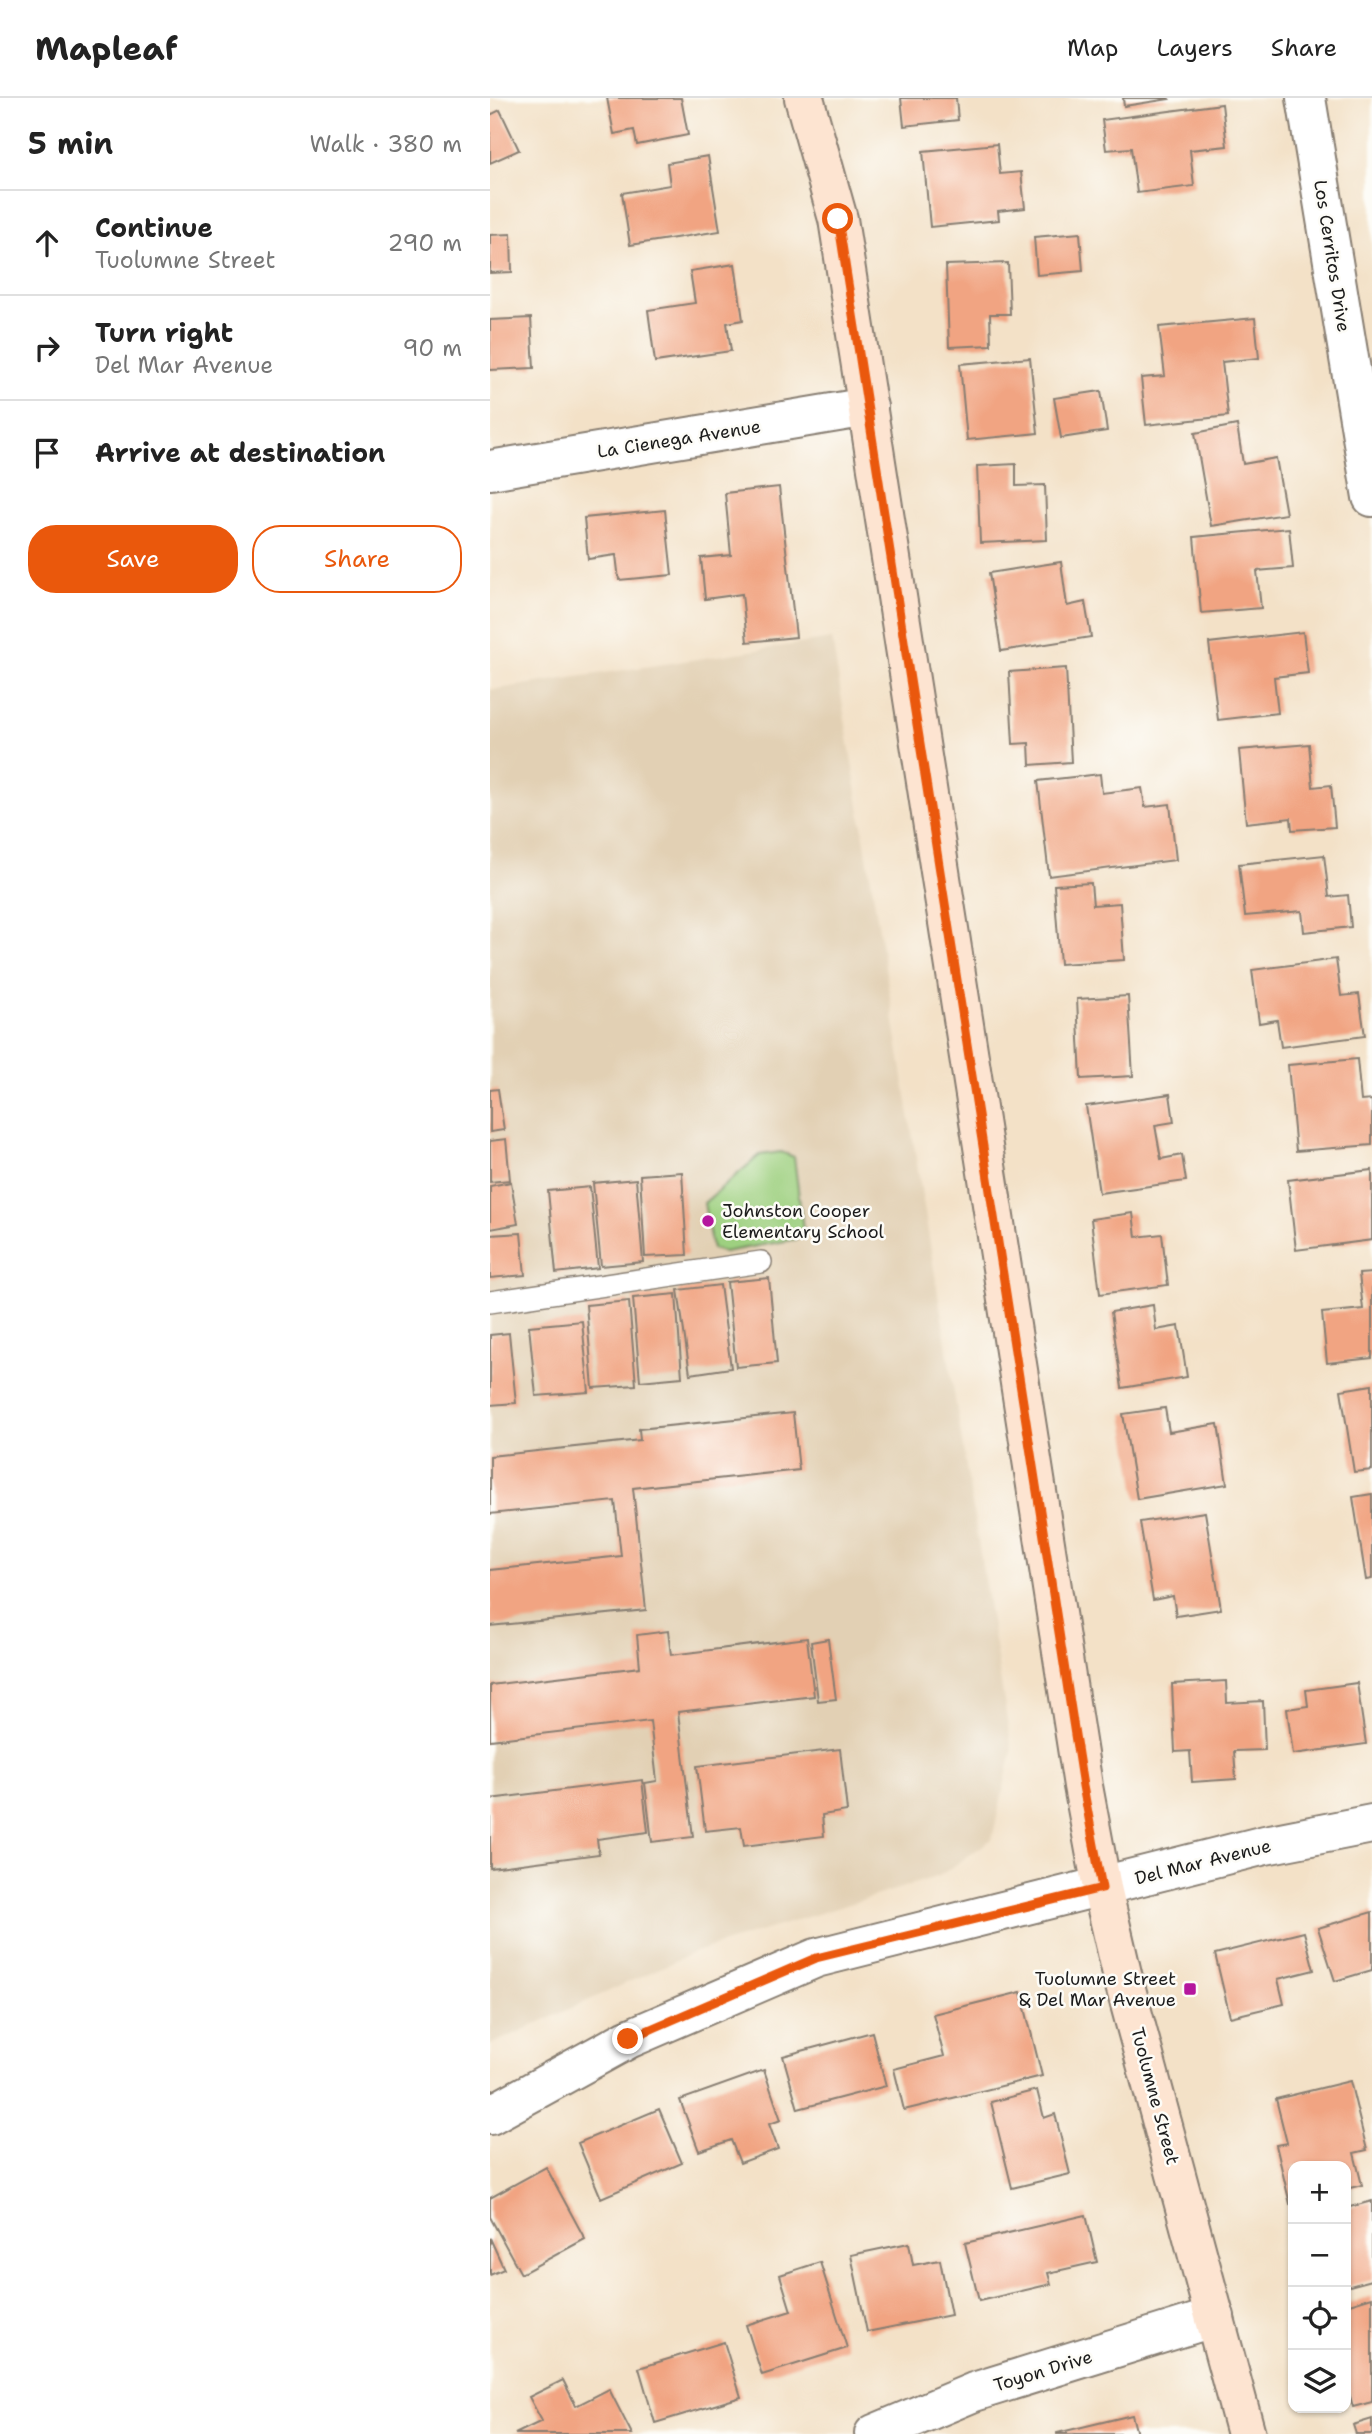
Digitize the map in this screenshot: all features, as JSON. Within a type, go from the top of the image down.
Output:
[{"type":"main road","name":"Tuolumne Street","points":[[804,98],[838,219],[1083,1786],[1102,1888],[1125,1987],[1247,2434]]},
{"type":"street","name":"Los Cerritos Drive","points":[[1307,98],[1372,497]]},
{"type":"street","name":"La Cienega Avenue","points":[[490,470],[868,407]]},
{"type":"street","name":"Del Mar Avenue","points":[[490,2115],[628,2039],[816,1958],[1265,1845],[1372,1824]]},
{"type":"street","name":"Toyon Drive","points":[[874,2434],[974,2392],[1215,2317]]},
{"type":"lane","points":[[490,1302],[761,1262]]},
{"type":"shaded area","name":"Johnston Cooper Elementary School","points":[[832,639],[1012,1751],[992,1839],[939,1876],[695,1952],[490,2045],[490,690]]},
{"type":"green space","points":[[781,1152],[794,1157],[803,1229],[796,1239],[724,1252],[712,1249],[704,1203],[760,1155]]},
{"type":"building","points":[[607,98],[681,98],[688,135],[637,145],[634,130],[614,134]]},
{"type":"building","points":[[901,98],[956,98],[958,120],[904,126]]},
{"type":"building","points":[[1123,98],[1168,98],[1169,99],[1124,106]]},
{"type":"building","points":[[1222,104],[1227,146],[1190,150],[1194,186],[1137,193],[1131,148],[1106,150],[1102,120]]},
{"type":"building","points":[[500,110],[519,150],[490,163],[490,115]]},
{"type":"building","points":[[997,144],[1000,174],[1021,172],[1025,208],[998,211],[999,220],[930,227],[923,151]]},
{"type":"building","points":[[708,156],[720,231],[630,245],[622,193],[670,185],[667,163]]},
{"type":"building","points":[[1080,233],[1083,271],[1037,275],[1034,237]]},
{"type":"building","points":[[511,234],[512,272],[490,273],[490,235]]},
{"type":"building","points":[[1008,263],[1010,314],[990,314],[991,345],[949,347],[946,265]]},
{"type":"building","points":[[735,264],[743,320],[727,323],[731,351],[655,362],[648,310],[695,303],[690,271]]},
{"type":"building","points":[[531,318],[534,368],[490,370],[490,320]]},
{"type":"building","points":[[1255,318],[1259,358],[1222,362],[1228,416],[1146,425],[1141,378],[1165,376],[1159,327]]},
{"type":"building","points":[[1030,358],[1038,433],[967,440],[960,364]]},
{"type":"building","points":[[1101,391],[1107,431],[1061,438],[1054,398]]},
{"type":"building","points":[[1237,425],[1243,464],[1276,458],[1286,514],[1211,526],[1195,433]]},
{"type":"building","points":[[1016,464],[1016,486],[1045,485],[1047,540],[980,543],[977,466]]},
{"type":"building","points":[[779,487],[796,637],[747,642],[742,594],[705,599],[701,558],[731,555],[725,493]]},
{"type":"building","points":[[665,510],[672,575],[619,580],[616,555],[588,559],[584,518]]},
{"type":"building","points":[[1289,528],[1293,568],[1257,571],[1261,608],[1201,613],[1194,537]]},
{"type":"building","points":[[1061,562],[1067,606],[1085,602],[1091,637],[1001,651],[989,573]]},
{"type":"building","points":[[1303,632],[1308,673],[1274,677],[1278,713],[1218,720],[1209,643]]},
{"type":"building","points":[[1066,668],[1071,762],[1030,765],[1029,743],[1013,744],[1009,672]]},
{"type":"building","points":[[1309,744],[1313,787],[1331,785],[1335,827],[1292,830],[1291,818],[1246,823],[1239,750]]},
{"type":"building","points":[[1100,774],[1102,793],[1142,788],[1145,807],[1170,804],[1176,860],[1049,876],[1038,781]]},
{"type":"building","points":[[1324,855],[1329,897],[1348,895],[1351,927],[1304,932],[1302,911],[1245,916],[1239,864]]},
{"type":"building","points":[[1091,883],[1093,905],[1120,903],[1124,960],[1060,964],[1054,885]]},
{"type":"building","points":[[1336,959],[1341,996],[1359,994],[1365,1036],[1281,1047],[1277,1020],[1259,1023],[1252,970]]},
{"type":"building","points":[[1128,996],[1133,1076],[1081,1079],[1077,999]]},
{"type":"building","points":[[1357,1059],[1361,1101],[1372,1100],[1372,1145],[1296,1151],[1288,1065]]},
{"type":"building","points":[[498,1089],[504,1130],[490,1132],[490,1090]]},
{"type":"building","points":[[1170,1094],[1174,1122],[1155,1125],[1161,1159],[1182,1155],[1186,1181],[1099,1193],[1086,1106]]},
{"type":"building","points":[[506,1139],[510,1180],[490,1182],[490,1141]]},
{"type":"building","points":[[1372,1170],[1372,1240],[1296,1250],[1288,1180]]},
{"type":"building","points":[[682,1172],[687,1255],[645,1257],[640,1175]]},
{"type":"building","points":[[636,1179],[643,1262],[601,1266],[593,1183]]},
{"type":"building","points":[[511,1182],[518,1224],[490,1229],[490,1186]]},
{"type":"building","points":[[590,1187],[598,1268],[556,1273],[548,1191]]},
{"type":"building","points":[[1133,1213],[1136,1237],[1162,1234],[1168,1285],[1100,1294],[1091,1219]]},
{"type":"building","points":[[521,1233],[525,1275],[490,1278],[490,1235]]},
{"type":"building","points":[[1372,1273],[1372,1358],[1327,1363],[1322,1313],[1363,1309],[1359,1274]]},
{"type":"building","points":[[769,1278],[777,1363],[736,1367],[727,1282]]},
{"type":"building","points":[[720,1285],[731,1368],[690,1374],[678,1290]]},
{"type":"building","points":[[676,1294],[682,1377],[640,1381],[633,1298]]},
{"type":"building","points":[[629,1301],[636,1385],[593,1388],[586,1305]]},
{"type":"building","points":[[1153,1305],[1156,1330],[1179,1326],[1187,1377],[1122,1388],[1111,1312]]},
{"type":"building","points":[[582,1321],[589,1392],[536,1396],[529,1326]]},
{"type":"building","points":[[509,1333],[516,1403],[490,1405],[490,1335]]},
{"type":"building","points":[[1372,1385],[1372,1470],[1354,1472],[1341,1390]]},
{"type":"building","points":[[1165,1408],[1169,1432],[1218,1424],[1227,1484],[1137,1499],[1123,1414]]},
{"type":"building","points":[[793,1413],[799,1470],[633,1488],[646,1610],[490,1626],[490,1570],[621,1556],[615,1501],[490,1514],[490,1456],[640,1440],[639,1429]]},
{"type":"building","points":[[1372,1494],[1372,1579],[1366,1580],[1353,1497]]},
{"type":"building","points":[[1205,1512],[1221,1609],[1176,1616],[1173,1596],[1153,1600],[1140,1522]]},
{"type":"building","points":[[668,1631],[671,1655],[807,1638],[814,1696],[678,1712],[693,1837],[652,1842],[645,1783],[657,1781],[650,1721],[490,1740],[490,1685],[640,1667],[637,1635]]},
{"type":"building","points":[[828,1639],[836,1699],[818,1701],[811,1642]]},
{"type":"building","points":[[1226,1681],[1227,1703],[1263,1701],[1265,1750],[1234,1751],[1236,1779],[1192,1782],[1190,1751],[1175,1752],[1172,1684]]},
{"type":"building","points":[[1357,1683],[1366,1744],[1293,1754],[1287,1709],[1308,1706],[1306,1690]]},
{"type":"building","points":[[840,1749],[847,1811],[822,1815],[824,1836],[744,1846],[741,1827],[705,1831],[697,1766]]},
{"type":"building","points":[[642,1780],[648,1832],[597,1839],[599,1854],[490,1868],[490,1799]]},
{"type":"building","points":[[1372,1912],[1372,1970],[1335,1981],[1318,1928]]},
{"type":"building","points":[[1304,1932],[1314,1970],[1278,1979],[1284,2004],[1230,2017],[1215,1954]]},
{"type":"building","points":[[1021,1992],[1042,2076],[904,2110],[894,2069],[944,2056],[933,2014]]},
{"type":"building","points":[[872,2032],[886,2086],[798,2109],[783,2056]]},
{"type":"building","points":[[764,2070],[781,2120],[769,2124],[778,2149],[740,2163],[731,2140],[699,2151],[680,2100]]},
{"type":"building","points":[[1350,2081],[1367,2150],[1354,2153],[1362,2185],[1351,2188],[1351,2161],[1288,2161],[1288,2196],[1276,2145],[1287,2143],[1276,2099]]},
{"type":"building","points":[[1037,2090],[1044,2118],[1055,2114],[1070,2174],[1012,2188],[991,2102]]},
{"type":"building","points":[[659,2109],[682,2163],[601,2198],[578,2143]]},
{"type":"building","points":[[546,2167],[585,2239],[521,2274],[490,2217],[490,2198]]},
{"type":"building","points":[[1372,2201],[1372,2280],[1351,2286],[1351,2224],[1351,2207]]},
{"type":"building","points":[[1086,2215],[1097,2262],[1048,2273],[1051,2284],[979,2301],[965,2243]]},
{"type":"building","points":[[490,2238],[504,2269],[490,2275]]},
{"type":"building","points":[[909,2243],[913,2265],[940,2260],[951,2315],[867,2332],[851,2255]]},
{"type":"building","points":[[820,2262],[847,2348],[762,2375],[746,2325],[791,2311],[780,2275]]},
{"type":"building","points":[[1372,2297],[1372,2402],[1353,2407],[1351,2400],[1351,2303]]},
{"type":"building","points":[[724,2342],[741,2397],[655,2423],[639,2368]]},
{"type":"building","points":[[563,2380],[576,2406],[609,2389],[632,2434],[515,2434],[542,2421],[529,2397]]},
{"type":"building","points":[[1132,2415],[1137,2434],[1057,2434],[1057,2433]]},
{"type":"building","points":[[1372,2419],[1372,2434],[1356,2434],[1353,2425]]},
{"type":"place","name":"Johnston Cooper Elementary School","points":[[708,1221]]},
{"type":"place","name":"Tuolumne Street & Del Mar Avenue","points":[[1190,1989]]},
{"type":"route","points":[[628,2039],[816,1958],[1102,1888],[1083,1786],[838,219]]}]
